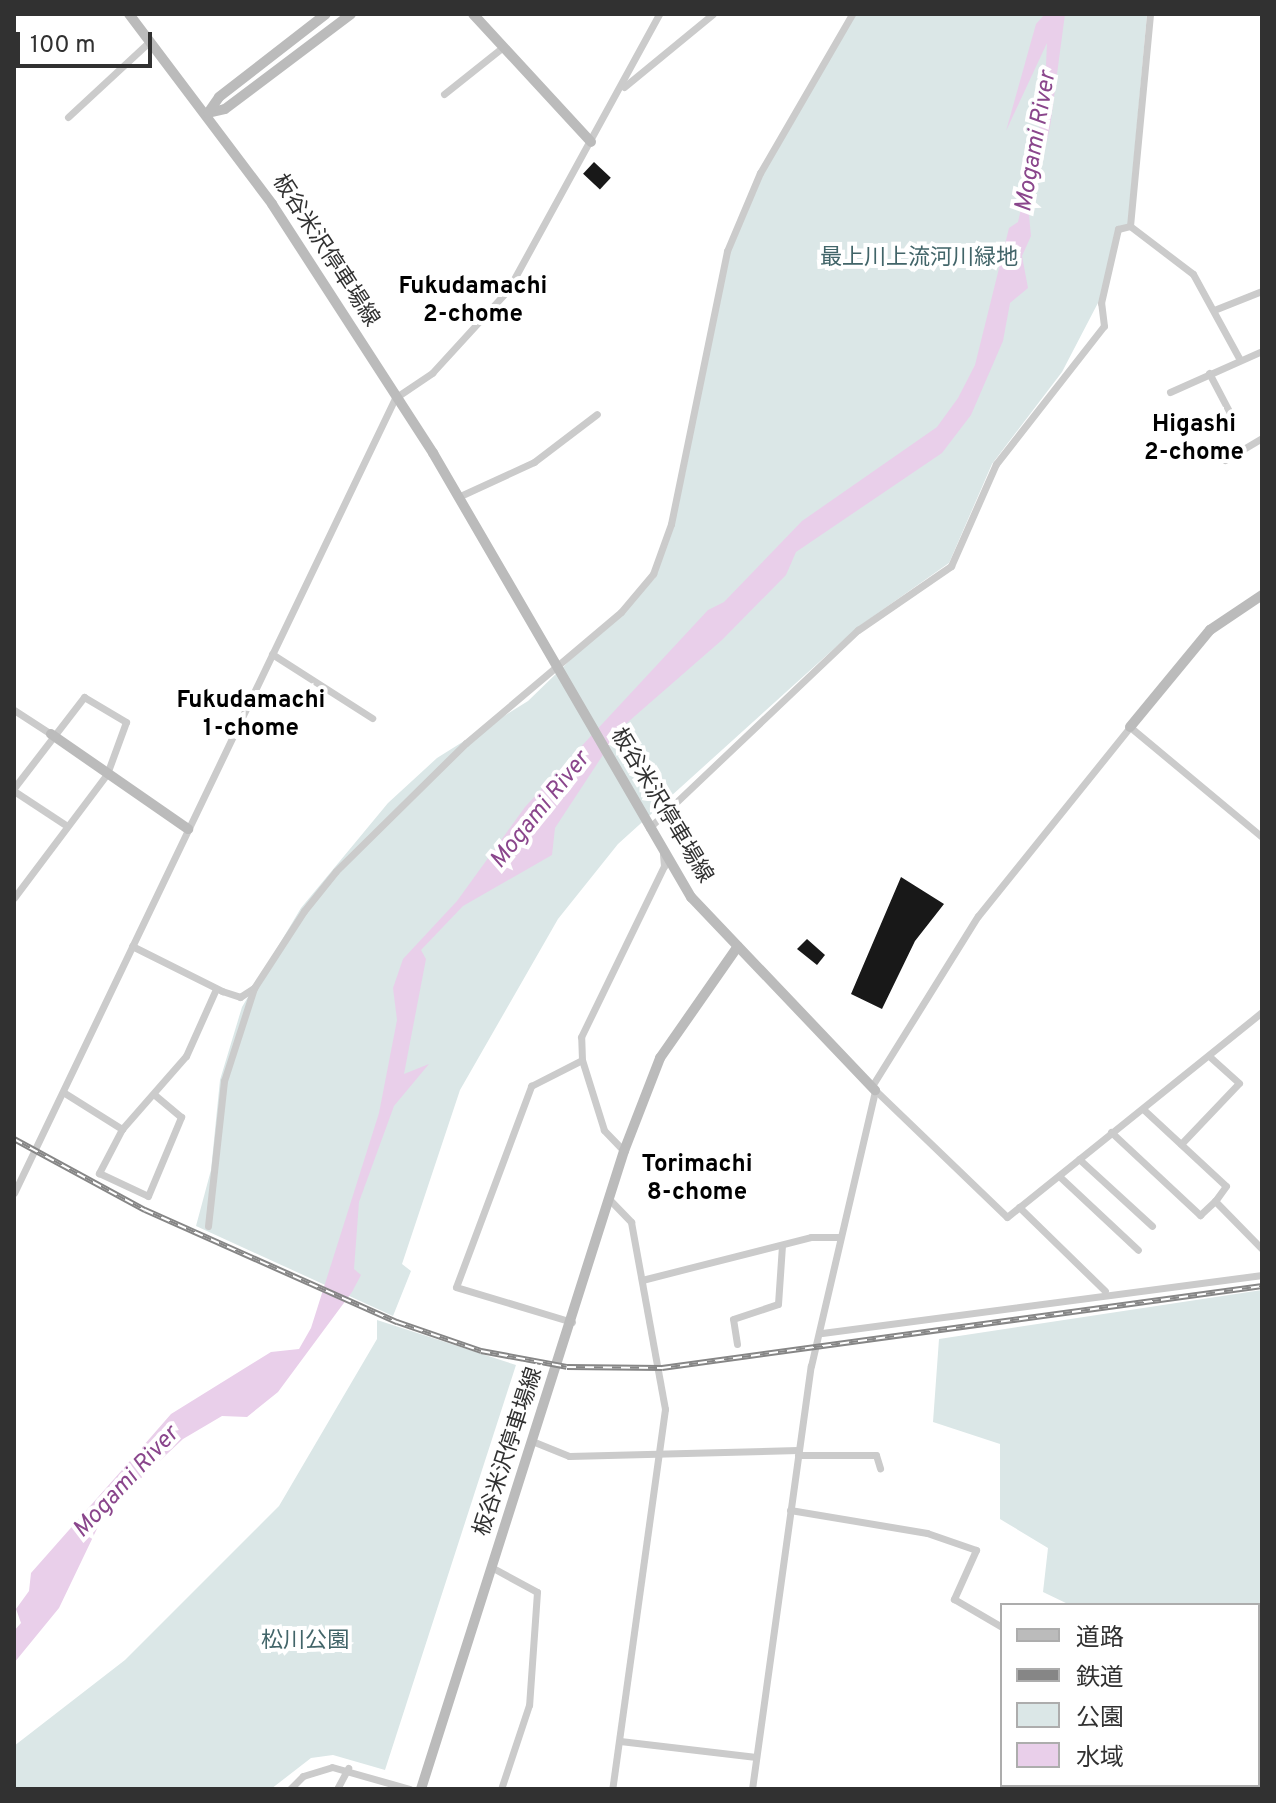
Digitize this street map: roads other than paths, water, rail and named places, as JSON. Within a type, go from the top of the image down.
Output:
[{"type":"main road","name":"板谷米沢停車場線","points":[[129,14],[208,113],[395,398],[458,497],[663,854],[691,897],[738,946],[660,1058],[624,1151],[421,1789]]},
{"type":"main road","points":[[208,113],[219,97],[326,14]]},
{"type":"main road","points":[[208,113],[225,109],[351,14]]},
{"type":"main road","points":[[473,14],[591,142]]},
{"type":"main road","points":[[1130,727],[1210,630],[1262,595]]},
{"type":"main road","points":[[51,734],[188,829]]},
{"type":"main road","points":[[738,946],[873,1088]]},
{"type":"street","points":[[14,1193],[395,398],[432,373],[508,290],[622,88],[659,14]]},
{"type":"street","points":[[622,88],[713,14]]},
{"type":"street","points":[[208,1226],[224,1081],[254,988],[336,871],[555,665],[621,612],[662,553],[727,251],[760,173],[852,14]]},
{"type":"street","points":[[1130,226],[1150,14]]},
{"type":"street","points":[[68,117],[150,41]]},
{"type":"street","points":[[444,94],[503,47]]},
{"type":"street","points":[[1130,226],[1193,274],[1239,358]]},
{"type":"street","points":[[647,824],[858,630],[951,566],[996,464],[1104,326],[1101,303],[1118,229],[1130,226]]},
{"type":"street","points":[[1214,310],[1262,291]]},
{"type":"street","points":[[1170,392],[1260,351],[1262,363]]},
{"type":"street","points":[[1209,373],[1230,413]]},
{"type":"street","points":[[458,497],[534,462],[597,414]]},
{"type":"street","points":[[1225,460],[1262,438]]},
{"type":"street","points":[[272,654],[372,718]]},
{"type":"street","points":[[84,697],[114,714],[127,727],[107,774],[71,823],[64,824],[14,790],[51,734],[84,697]]},
{"type":"street","points":[[14,710],[51,734]]},
{"type":"street","points":[[752,1789],[798,1453],[839,1237],[873,1088],[984,907],[1130,727],[1262,837]]},
{"type":"street","points":[[14,898],[64,824]]},
{"type":"street","points":[[624,1151],[604,1130],[582,1060],[581,1037],[664,866],[663,854]]},
{"type":"street","points":[[132,946],[216,989],[240,997],[254,988]]},
{"type":"street","points":[[154,1094],[181,1117],[148,1196],[99,1173],[122,1129],[186,1056],[216,989]]},
{"type":"street","points":[[873,1088],[1007,1217],[1262,1012]]},
{"type":"street","points":[[1181,1144],[1239,1083],[1209,1056]]},
{"type":"street","points":[[572,1322],[456,1287],[531,1086],[582,1060]]},
{"type":"street","points":[[63,1092],[122,1129]]},
{"type":"street","points":[[1111,1132],[1200,1215],[1226,1186],[1143,1109]]},
{"type":"street","points":[[1079,1159],[1152,1226]]},
{"type":"street","points":[[1059,1176],[1138,1250]]},
{"type":"street","points":[[609,1199],[631,1222],[665,1409],[663,1455],[612,1789]]},
{"type":"street","points":[[1215,1201],[1262,1249]]},
{"type":"street","points":[[1019,1207],[1105,1291]]},
{"type":"street","points":[[642,1280],[782,1246],[839,1237]]},
{"type":"street","points":[[737,1344],[733,1319],[778,1304],[782,1246]]},
{"type":"street","points":[[822,1333],[1262,1275]]},
{"type":"street","points":[[532,1441],[569,1456],[876,1455],[880,1468]]},
{"type":"street","points":[[790,1510],[927,1533],[976,1550],[954,1599],[1000,1626]]},
{"type":"street","points":[[493,1568],[537,1592],[529,1705],[501,1789]]},
{"type":"street","points":[[620,1741],[756,1757]]},
{"type":"street","points":[[290,1789],[320,1767],[348,1768],[410,1789]]},
{"type":"street","points":[[337,1789],[348,1768]]},
{"type":"water","name":"Mogami River","points":[[1045,14],[1065,14],[1050,127],[1029,215],[1031,236],[1022,256],[1028,288],[1010,303],[1003,341],[971,415],[942,453],[796,552],[786,575],[722,640],[620,729],[555,828],[552,855],[463,906],[421,950],[426,959],[404,1074],[429,1064],[394,1106],[359,1202],[354,1269],[361,1275],[352,1292],[278,1392],[247,1417],[222,1416],[183,1439],[105,1512],[59,1608],[14,1663],[14,1631],[21,1623],[16,1609],[29,1591],[31,1573],[171,1414],[271,1352],[299,1349],[311,1328],[379,1113],[397,1020],[393,988],[403,959],[457,901],[525,807],[708,610],[724,602],[802,521],[937,427],[958,398],[975,365],[1009,228],[1018,222],[1044,107],[1047,43],[1006,131],[1036,24]]},
{"type":"railway","points":[[14,1139],[145,1210],[397,1322],[481,1351],[567,1367],[662,1368],[1262,1286]]},
{"type":"district","name":"Fukudamachi 2-chome","points":[[473,302]]},
{"type":"district","name":"Higashi 2-chome","points":[[1194,440]]},
{"type":"district","name":"Fukudamachi 1-chome","points":[[251,716]]},
{"type":"district","name":"Torimachi 8-chome","points":[[697,1180]]},
{"type":"park label","name":"最上川上流河川緑地","points":[[919,259]]},
{"type":"park label","name":"松川公園","points":[[305,1642]]}]
